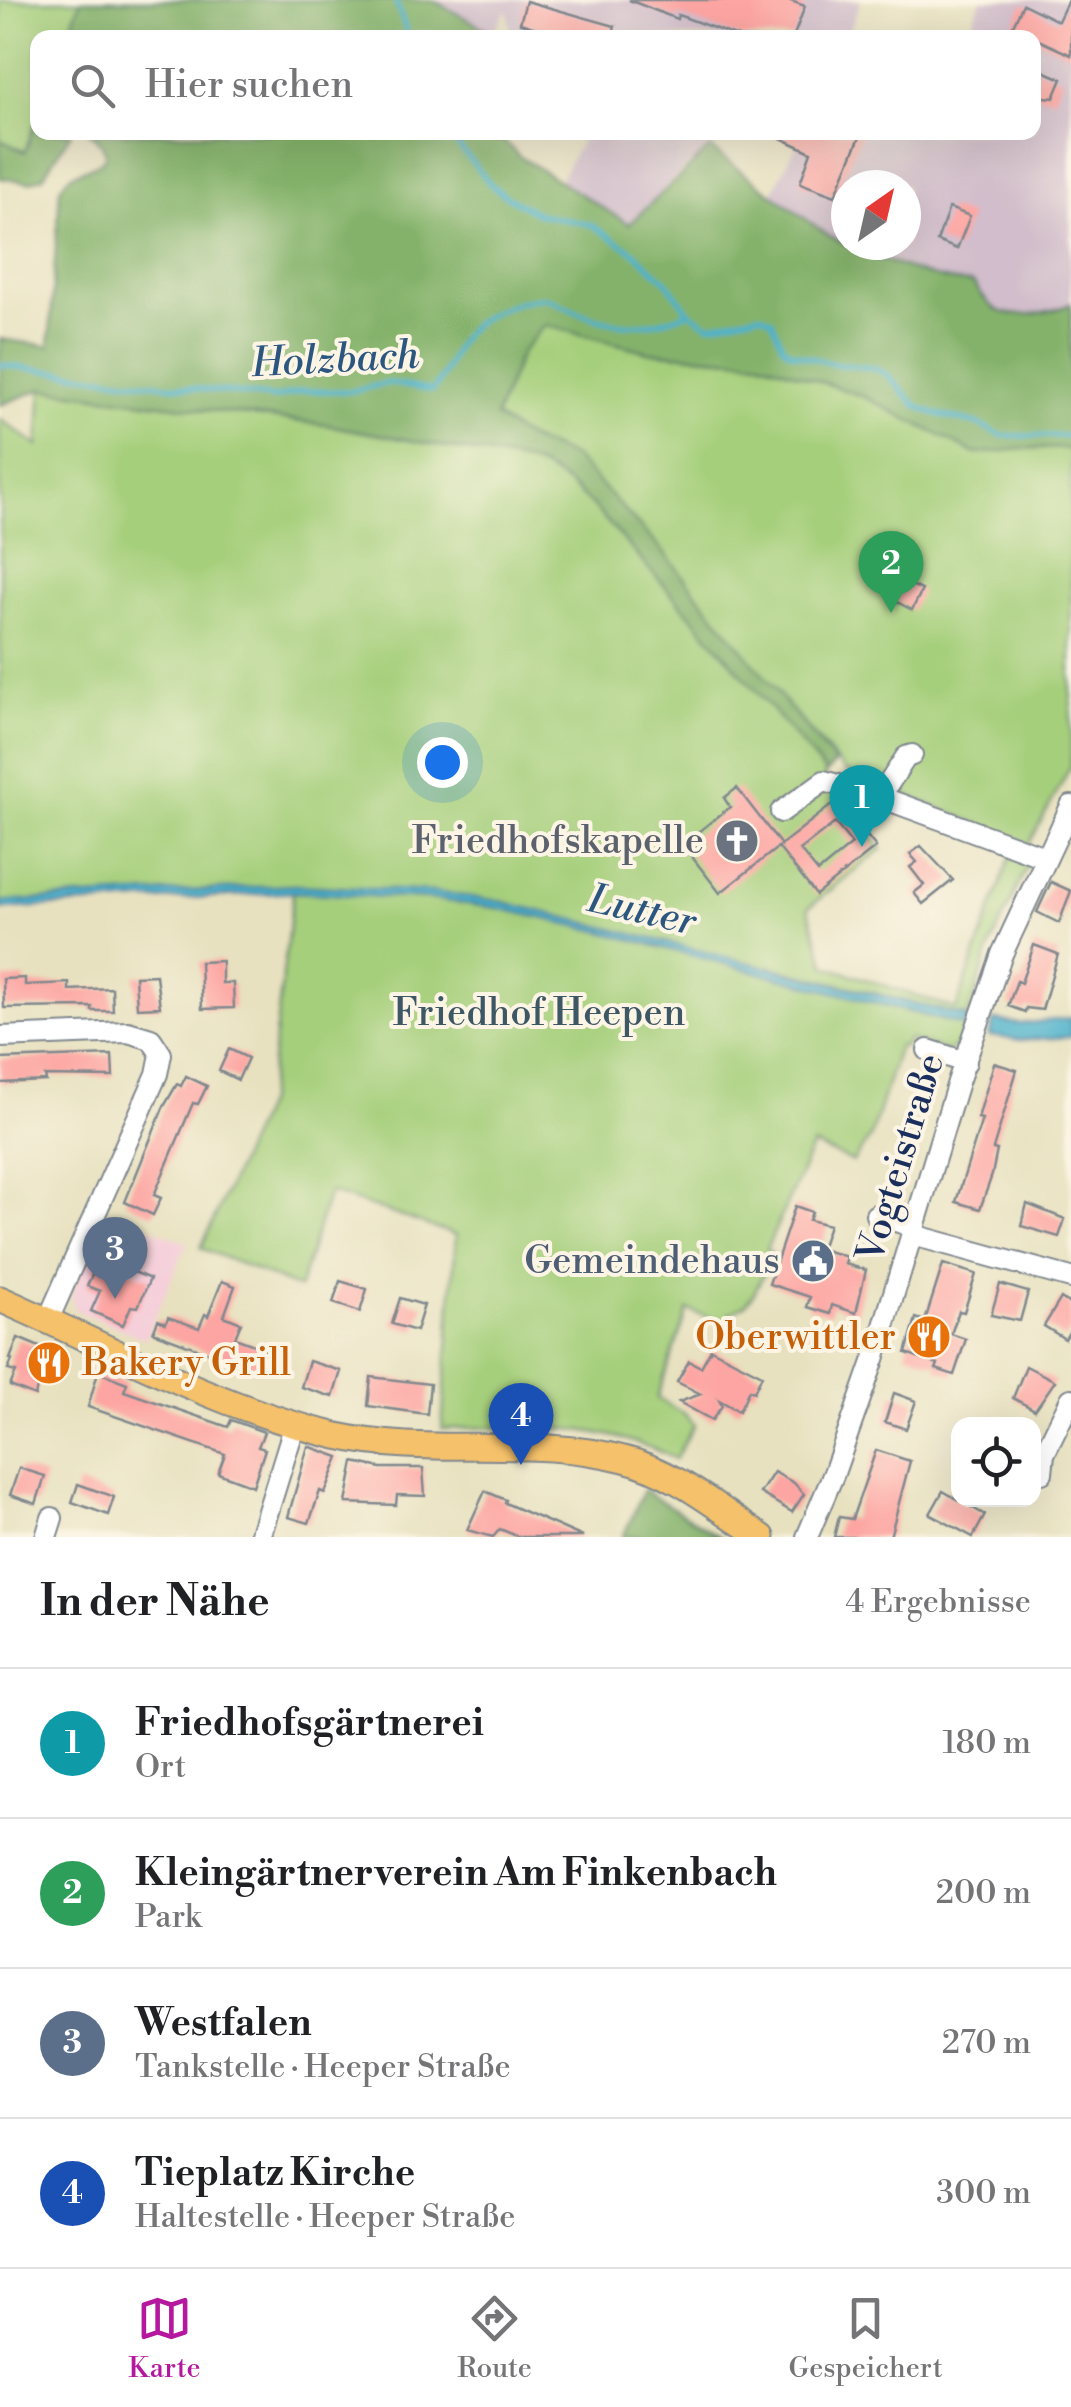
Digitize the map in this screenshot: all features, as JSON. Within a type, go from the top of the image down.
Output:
[{"type":"main road","points":[[0,1299],[226,1400],[295,1424],[384,1444],[588,1452],[625,1459],[669,1478],[762,1537]]},
{"type":"street","points":[[880,797],[906,757],[912,755]]},
{"type":"street","points":[[781,812],[824,781],[880,797],[1044,857]]},
{"type":"street","name":"Vogteistraße","points":[[807,1537],[852,1426],[1002,954],[1071,806]]},
{"type":"street","points":[[0,1037],[128,1032],[151,1039],[161,1054],[157,1074],[48,1320]]},
{"type":"street","points":[[928,1050],[966,1062]]},
{"type":"street","points":[[876,1215],[914,1231],[1070,1274]]},
{"type":"street","points":[[1042,1473],[1044,1454],[1071,1399]]},
{"type":"street","points":[[260,1537],[295,1424]]},
{"type":"shaded area","points":[[432,0],[861,0],[850,30],[510,30],[507,9],[495,30],[487,30]]},
{"type":"shaded area","points":[[981,0],[1071,0],[1071,304],[1050,313],[1003,313],[992,307],[973,283],[950,283],[888,260],[921,260],[921,170],[831,170],[831,238],[772,193],[799,140],[1041,140],[1041,30],[969,30]]},
{"type":"shaded area","points":[[581,140],[711,140],[718,146],[681,171],[629,224],[559,181]]},
{"type":"shaded area","points":[[108,1211],[187,1243],[145,1339],[75,1310],[71,1295]]},
{"type":"green space","points":[[0,0],[81,0],[70,30],[30,30],[30,137],[25,152],[0,140]]},
{"type":"green space","points":[[81,0],[432,0],[487,30],[70,30]]},
{"type":"green space","points":[[30,137],[67,140],[43,177],[29,182],[0,178],[0,140],[25,152]]},
{"type":"green space","points":[[97,140],[503,140],[519,156],[629,224],[710,148],[831,237],[831,260],[884,260],[973,283],[994,308],[1011,314],[1032,314],[1071,304],[1071,449],[1030,448],[976,454],[862,396],[760,361],[649,352],[545,325],[521,353],[495,417],[527,438],[574,457],[661,549],[835,763],[826,773],[605,519],[546,470],[528,462],[327,425],[42,389],[0,405],[0,339],[49,346],[60,188],[71,175],[101,162],[105,151]]},
{"type":"green space","points":[[544,324],[649,352],[760,361],[1030,448],[1071,449],[1071,766],[1029,844],[845,771],[758,671],[661,549],[574,457],[527,438],[495,417],[521,352]]},
{"type":"green space","name":"Friedhof Heepen","points":[[42,389],[327,425],[528,462],[562,480],[605,519],[713,640],[826,773],[882,849],[808,908],[826,966],[956,1009],[1013,849],[1027,858],[1028,864],[989,950],[968,1017],[771,967],[774,975],[965,1026],[951,1050],[908,1039],[905,1047],[899,1046],[871,1136],[853,1162],[813,1145],[766,1250],[773,1254],[745,1305],[730,1313],[726,1323],[688,1310],[657,1398],[686,1415],[694,1425],[675,1459],[619,1437],[561,1428],[442,1429],[456,1235],[329,1192],[299,1288],[201,1248],[267,1100],[294,886],[0,902],[0,419],[38,446]]},
{"type":"green space","points":[[644,1490],[653,1496],[720,1537],[623,1537]]},
{"type":"water","points":[[294,885],[432,892],[499,901],[968,1017],[965,1026],[599,931],[498,908],[431,899],[295,892],[0,909],[0,902]]},
{"type":"water","points":[[1071,1018],[1071,1037],[1020,1040],[989,1036],[994,1020],[1020,1024]]},
{"type":"building","points":[[629,0],[788,0],[805,6],[796,30],[719,30],[678,15],[677,19]]},
{"type":"building","points":[[1071,0],[1071,55],[1041,41],[1041,30],[1012,28],[1023,4],[1058,21]]},
{"type":"building","points":[[526,1],[615,26],[614,30],[532,30],[533,27],[520,23]]},
{"type":"building","points":[[1041,70],[1062,79],[1054,98],[1041,97]]},
{"type":"building","points":[[785,140],[859,140],[846,170],[831,170],[831,195],[800,183],[811,152]]},
{"type":"building","points":[[949,208],[970,216],[957,249],[937,241]]},
{"type":"building","points":[[897,578],[922,590],[912,610],[888,597]]},
{"type":"building","name":"Friedhofskapelle","points":[[737,788],[781,845],[720,893],[689,853],[700,845],[693,836],[730,807],[724,798]]},
{"type":"building","points":[[838,800],[876,847],[816,895],[778,847]],"holes":[[[835,823],[852,844],[818,872],[800,850]]]},
{"type":"building","points":[[921,846],[953,880],[923,904],[914,893],[924,885],[910,867],[917,862],[910,854]]},
{"type":"building","points":[[1051,882],[1071,891],[1059,923],[1037,912]]},
{"type":"building","points":[[1034,945],[1058,954],[1042,1010],[1026,1008],[1025,1012],[1008,1006]]},
{"type":"building","points":[[222,961],[222,983],[233,983],[234,1008],[202,1009],[200,962]]},
{"type":"building","points":[[156,975],[160,1007],[137,1008],[135,976]]},
{"type":"building","points":[[25,978],[25,985],[69,983],[69,990],[112,988],[113,1011],[92,1011],[92,1007],[4,1008],[3,979]]},
{"type":"building","points":[[229,1049],[248,1058],[238,1080],[219,1071]]},
{"type":"building","points":[[112,1055],[113,1077],[45,1076],[46,1081],[0,1083],[0,1059]]},
{"type":"building","points":[[994,1063],[1017,1070],[980,1209],[956,1202],[982,1119],[978,1118]]},
{"type":"building","points":[[186,1076],[207,1086],[198,1104],[193,1103],[154,1195],[161,1198],[153,1215],[125,1202],[163,1108]]},
{"type":"building","points":[[1027,1204],[1065,1219],[1059,1237],[1021,1226]]},
{"type":"building","name":"Gemeindehaus","points":[[795,1206],[812,1212],[809,1220],[829,1225],[821,1249],[847,1257],[845,1264],[866,1270],[856,1313],[832,1305],[830,1314],[807,1307],[810,1297],[769,1284]]},
{"type":"building","points":[[100,1257],[150,1279],[138,1307],[131,1306],[123,1325],[91,1311],[100,1291],[87,1286]]},
{"type":"building","points":[[943,1264],[976,1274],[964,1312],[959,1311],[951,1334],[966,1339],[954,1375],[936,1369],[938,1364],[906,1353],[916,1318],[925,1321]]},
{"type":"building","points":[[222,1281],[235,1286],[224,1316],[241,1323],[235,1338],[265,1349],[257,1371],[153,1332],[158,1320],[166,1323],[168,1317],[199,1328]]},
{"type":"building","points":[[340,1281],[367,1289],[360,1312],[333,1303]]},
{"type":"building","points":[[1000,1284],[1028,1292],[1020,1321],[991,1315]]},
{"type":"building","points":[[400,1298],[424,1305],[416,1331],[392,1324]]},
{"type":"building","points":[[1061,1298],[1071,1305],[1071,1329],[1065,1339],[1044,1326]]},
{"type":"building","points":[[18,1338],[66,1358],[55,1383],[40,1376],[35,1396],[10,1386],[16,1372],[8,1370]]},
{"type":"building","points":[[711,1349],[762,1375],[739,1411],[719,1400],[722,1406],[712,1420],[679,1402],[701,1394],[677,1382],[689,1361],[701,1367]]},
{"type":"building","points":[[309,1361],[341,1371],[333,1397],[301,1387]]},
{"type":"building","points":[[1026,1366],[1055,1381],[1035,1410],[1013,1398]]},
{"type":"building","points":[[98,1372],[127,1383],[124,1391],[228,1427],[231,1420],[264,1432],[258,1447],[265,1449],[253,1486],[218,1473],[225,1454],[88,1407]]},
{"type":"building","points":[[371,1377],[430,1384],[427,1414],[368,1406]]},
{"type":"building","points":[[894,1393],[916,1401],[906,1429],[885,1422]]},
{"type":"building","points":[[308,1446],[339,1457],[325,1493],[320,1491],[309,1523],[288,1517]]},
{"type":"building","points":[[876,1450],[910,1461],[890,1537],[834,1537],[839,1517],[852,1519]]},
{"type":"building","points":[[354,1462],[381,1468],[423,1468],[425,1496],[397,1495],[396,1505],[346,1503]]},
{"type":"building","points":[[19,1468],[45,1476],[36,1504],[10,1495]]},
{"type":"building","points":[[774,1472],[804,1494],[792,1512],[760,1493]]},
{"type":"building","points":[[78,1484],[114,1497],[108,1515],[72,1502]]},
{"type":"building","points":[[485,1491],[583,1537],[519,1537],[500,1529],[493,1537],[467,1530]]},
{"type":"building","points":[[943,1491],[951,1496],[951,1507],[971,1507],[985,1515],[973,1537],[930,1514]]},
{"type":"waterway","points":[[395,0],[406,30]]},
{"type":"waterway","points":[[455,140],[492,186],[538,214],[592,225],[635,253],[666,281],[689,312],[709,325],[760,314],[772,320],[783,347],[791,352],[833,364],[874,368],[886,374],[917,406],[932,413],[977,424],[1003,436],[1071,436]]},
{"type":"waterway","name":"Holzbach","points":[[0,365],[275,398],[303,391],[353,391],[388,383],[432,391],[465,333],[487,316],[515,304],[546,298],[586,315],[630,324],[658,322],[689,312]]},
{"type":"place","name":"Kleingärtnerverein Am Finkenbach","points":[[891,613]]},
{"type":"place","name":"Friedhofskapelle","points":[[737,841]]},
{"type":"place","name":"Friedhofsgärtnerei","points":[[862,847]]},
{"type":"place","name":"Gemeindehaus","points":[[813,1261]]},
{"type":"place","name":"Westfalen","points":[[115,1299]]},
{"type":"place","name":"Oberwittler","points":[[929,1337]]},
{"type":"place","name":"Bakery Grill","points":[[49,1363]]},
{"type":"place","name":"Tieplatz Kirche","points":[[521,1465]]},
{"type":"water label","name":"Lutter","points":[[642,911]]}]
